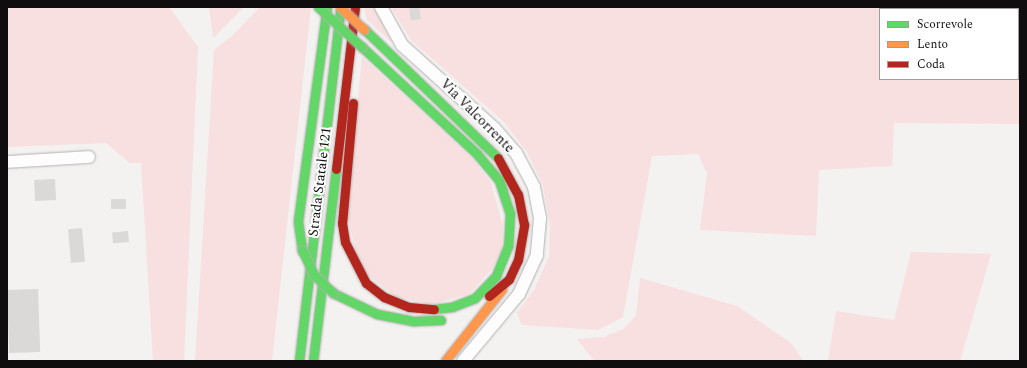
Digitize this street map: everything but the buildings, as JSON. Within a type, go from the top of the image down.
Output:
[{"type":"main road","points":[[318,7],[362,47],[477,154],[499,180],[510,213],[508,246],[496,276],[475,298],[452,308],[428,310],[384,297],[366,283],[351,260],[342,223],[358,57],[355,8]]},
{"type":"main road","points":[[327,7],[298,221],[302,250],[314,275],[333,293],[377,314],[436,321],[469,311],[509,279]]},
{"type":"main road","points":[[340,7],[463,120],[496,155],[508,173],[518,195],[524,225],[519,254],[509,279],[485,314],[445,361]]},
{"type":"main road","name":"Strada Statale 121","points":[[299,361],[340,7]]},
{"type":"main road","name":"Strada Statale 121","points":[[313,361],[355,8]]},
{"type":"street","name":"Via Valcorrente","points":[[381,7],[402,45],[495,129],[516,153],[534,187],[540,218],[537,255],[519,294],[463,361]]},
{"type":"street","points":[[7,162],[89,157]]},
{"type":"shaded area","points":[[7,7],[169,7],[198,47],[184,361],[153,361],[141,163],[130,163],[106,143],[7,147]]},
{"type":"shaded area","points":[[209,7],[244,7],[213,38]]},
{"type":"shaded area","points":[[260,7],[311,7],[272,361],[195,361],[214,50],[232,36]]},
{"type":"shaded area","points":[[364,7],[375,7],[392,43],[367,20]]},
{"type":"shaded area","points":[[391,7],[1020,7],[1020,124],[894,123],[892,166],[819,170],[816,236],[700,230],[707,173],[698,154],[652,156],[623,317],[598,330],[522,325],[517,313],[534,290],[549,256],[550,225],[543,185],[527,152],[503,121],[411,40]]},
{"type":"shaded area","points":[[362,57],[473,159],[491,183],[503,226],[502,247],[493,268],[469,294],[432,304],[396,297],[368,275],[357,257],[348,217]]},
{"type":"shaded area","points":[[911,252],[991,254],[960,361],[828,361],[836,311],[894,320]]},
{"type":"shaded area","points":[[640,278],[737,306],[791,343],[803,361],[594,361],[577,339],[604,337],[623,329],[636,316]]},
{"type":"traffic: fast","points":[[318,7],[362,47]]},
{"type":"traffic: fast","points":[[302,250],[298,221],[327,7]]},
{"type":"traffic: fast","points":[[299,361],[340,10]]},
{"type":"traffic: fast","points":[[364,29],[498,158]]},
{"type":"traffic: fast","points":[[362,47],[477,154],[499,180],[510,213],[508,246],[496,276],[475,298],[452,307],[434,309]]},
{"type":"traffic: fast","points":[[313,361],[336,169]]},
{"type":"traffic: fast","points":[[302,250],[314,275],[333,293]]},
{"type":"traffic: fast","points":[[333,293],[377,314],[414,321],[441,320]]},
{"type":"traffic: slow","points":[[340,7],[364,29]]},
{"type":"traffic: slow","points":[[445,361],[502,289]]},
{"type":"traffic: jam","points":[[336,169],[355,7]]},
{"type":"traffic: jam","points":[[353,103],[342,223],[345,242],[366,283],[384,297],[409,307],[434,309]]},
{"type":"traffic: jam","points":[[489,296],[509,279],[518,260],[524,225],[518,195],[498,158]]}]
